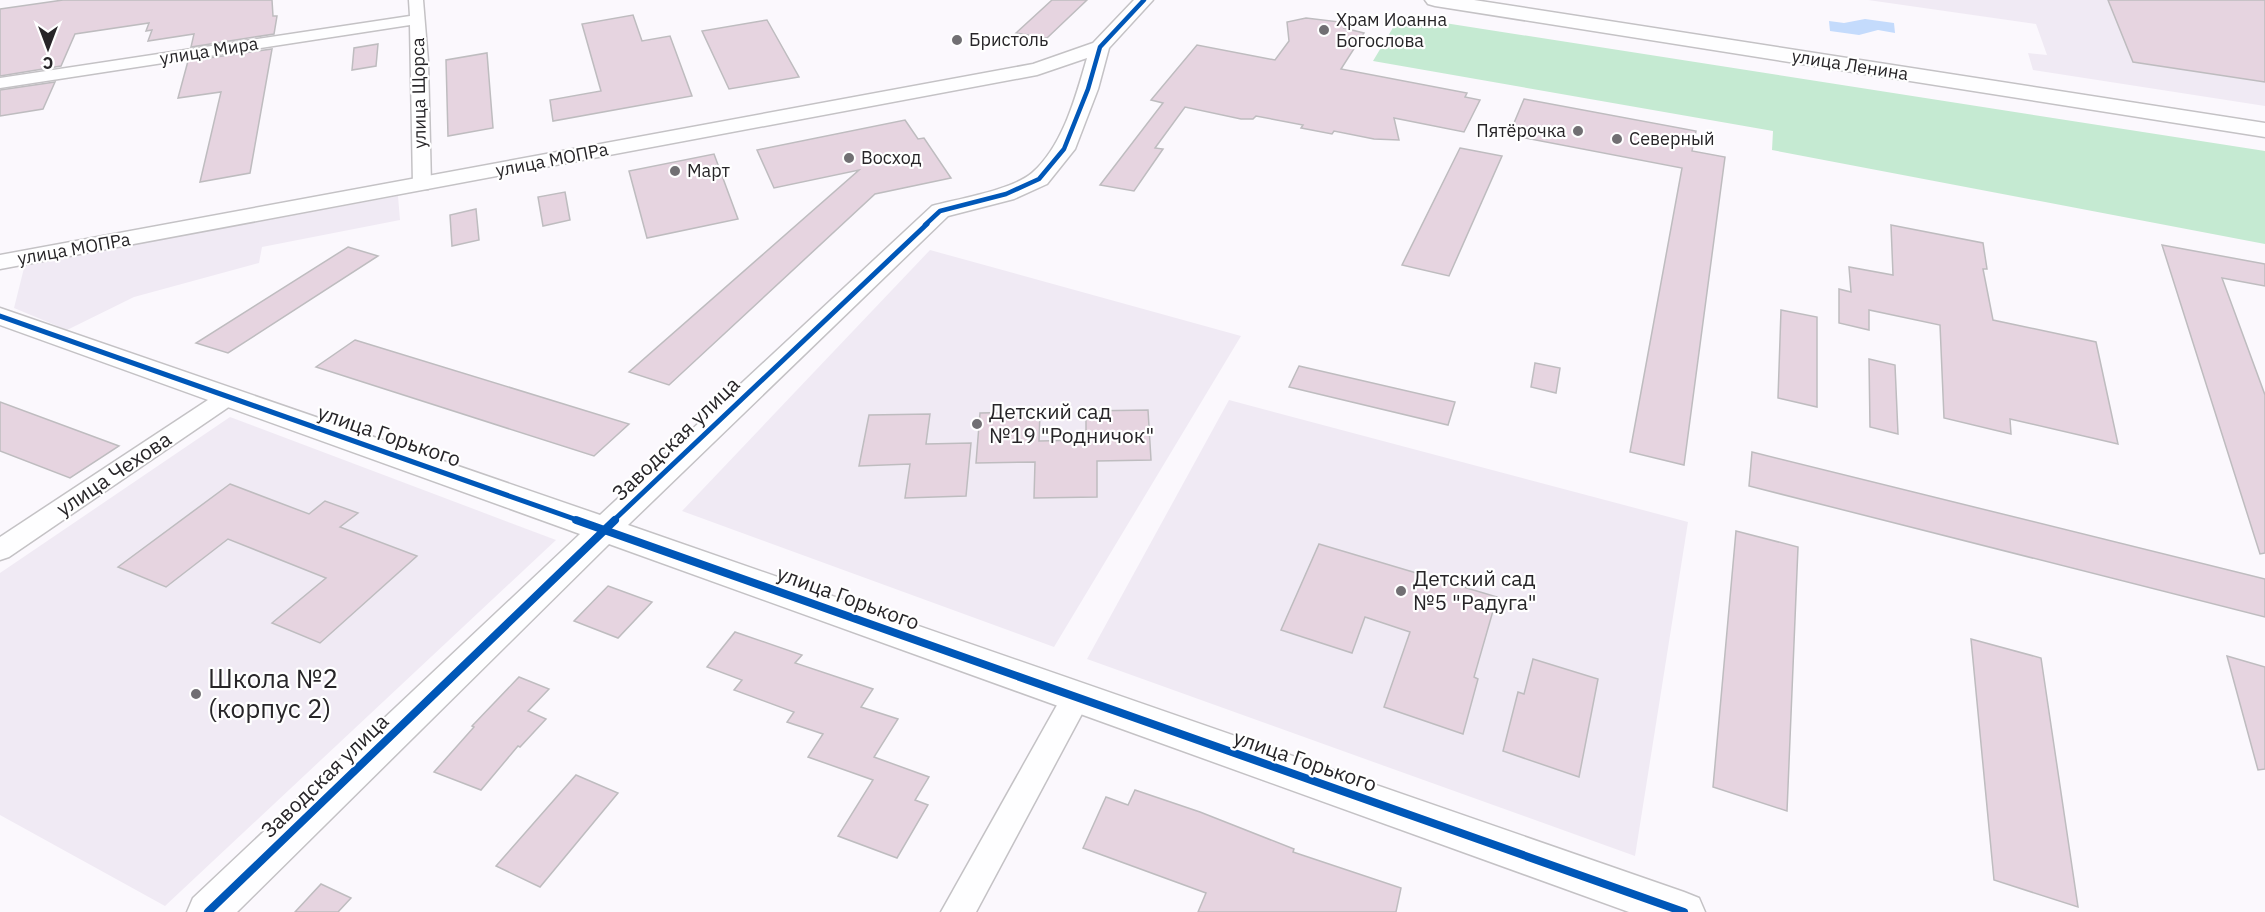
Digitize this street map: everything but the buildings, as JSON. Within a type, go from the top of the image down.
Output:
[{"type":"main road","name":"улица Ленина","points":[[1435,0],[2265,130]]},
{"type":"street","name":"улица Щорса","points":[[416,0],[420,61],[422,185]]},
{"type":"street","name":"Заводская улица","points":[[208,912],[939,211],[1006,194],[1039,179],[1064,149],[1088,89],[1100,47],[1144,0]]},
{"type":"street","name":"улица Мира","points":[[0,83],[417,19]]},
{"type":"street","name":"улица МОПРа","points":[[0,262],[422,185],[929,87],[1038,69],[1100,47]]},
{"type":"street","name":"улица Горького","points":[[0,316],[1684,912]]},
{"type":"street","name":"улица Чехова","points":[[0,550],[228,397]]},
{"type":"street","points":[[958,912],[1076,697]]},
{"type":"shaded area","points":[[1868,0],[2265,0],[2265,106],[2033,70],[2028,53],[2047,55],[2036,24]]},
{"type":"shaded area","points":[[398,196],[400,220],[262,247],[259,263],[134,297],[67,330],[14,308],[25,264]]},
{"type":"shaded area","name":"Детский сад №19 \"Родничок\"","points":[[930,250],[1241,336],[1054,647],[682,511]]},
{"type":"shaded area","name":"Детский сад №5 \"Радуга\"","points":[[1229,400],[1688,522],[1635,856],[1087,659]]},
{"type":"shaded area","name":"Школа №2 (корпус 2)","points":[[230,417],[556,540],[165,906],[0,815],[0,573]]},
{"type":"green space","points":[[1400,16],[2265,151],[2265,244],[1772,150],[1773,131],[1373,61]]},
{"type":"water","points":[[1865,19],[1894,23],[1895,33],[1878,30],[1859,35],[1830,31],[1829,21],[1844,23]]},
{"type":"cycle path","points":[[208,912],[605,529],[940,211],[1006,194],[1039,179],[1064,149],[1088,89],[1100,47],[1144,0]]},
{"type":"cycle path","points":[[0,316],[1684,912]]},
{"type":"place","name":"Храм Иоанна Богослова","points":[[1324,30]]},
{"type":"place","name":"Бристоль","points":[[957,40]]},
{"type":"place","name":"Пятёрочка","points":[[1578,131]]},
{"type":"place","name":"Северный","points":[[1617,139]]},
{"type":"place","name":"Восход","points":[[849,158]]},
{"type":"place","name":"Март","points":[[675,171]]},
{"type":"place","name":"Детский сад №19 \"Родничок\"","points":[[977,424]]},
{"type":"place","name":"Детский сад №5 \"Радуга\"","points":[[1401,591]]},
{"type":"place","name":"Школа №2 (корпус 2)","points":[[196,694]]}]
